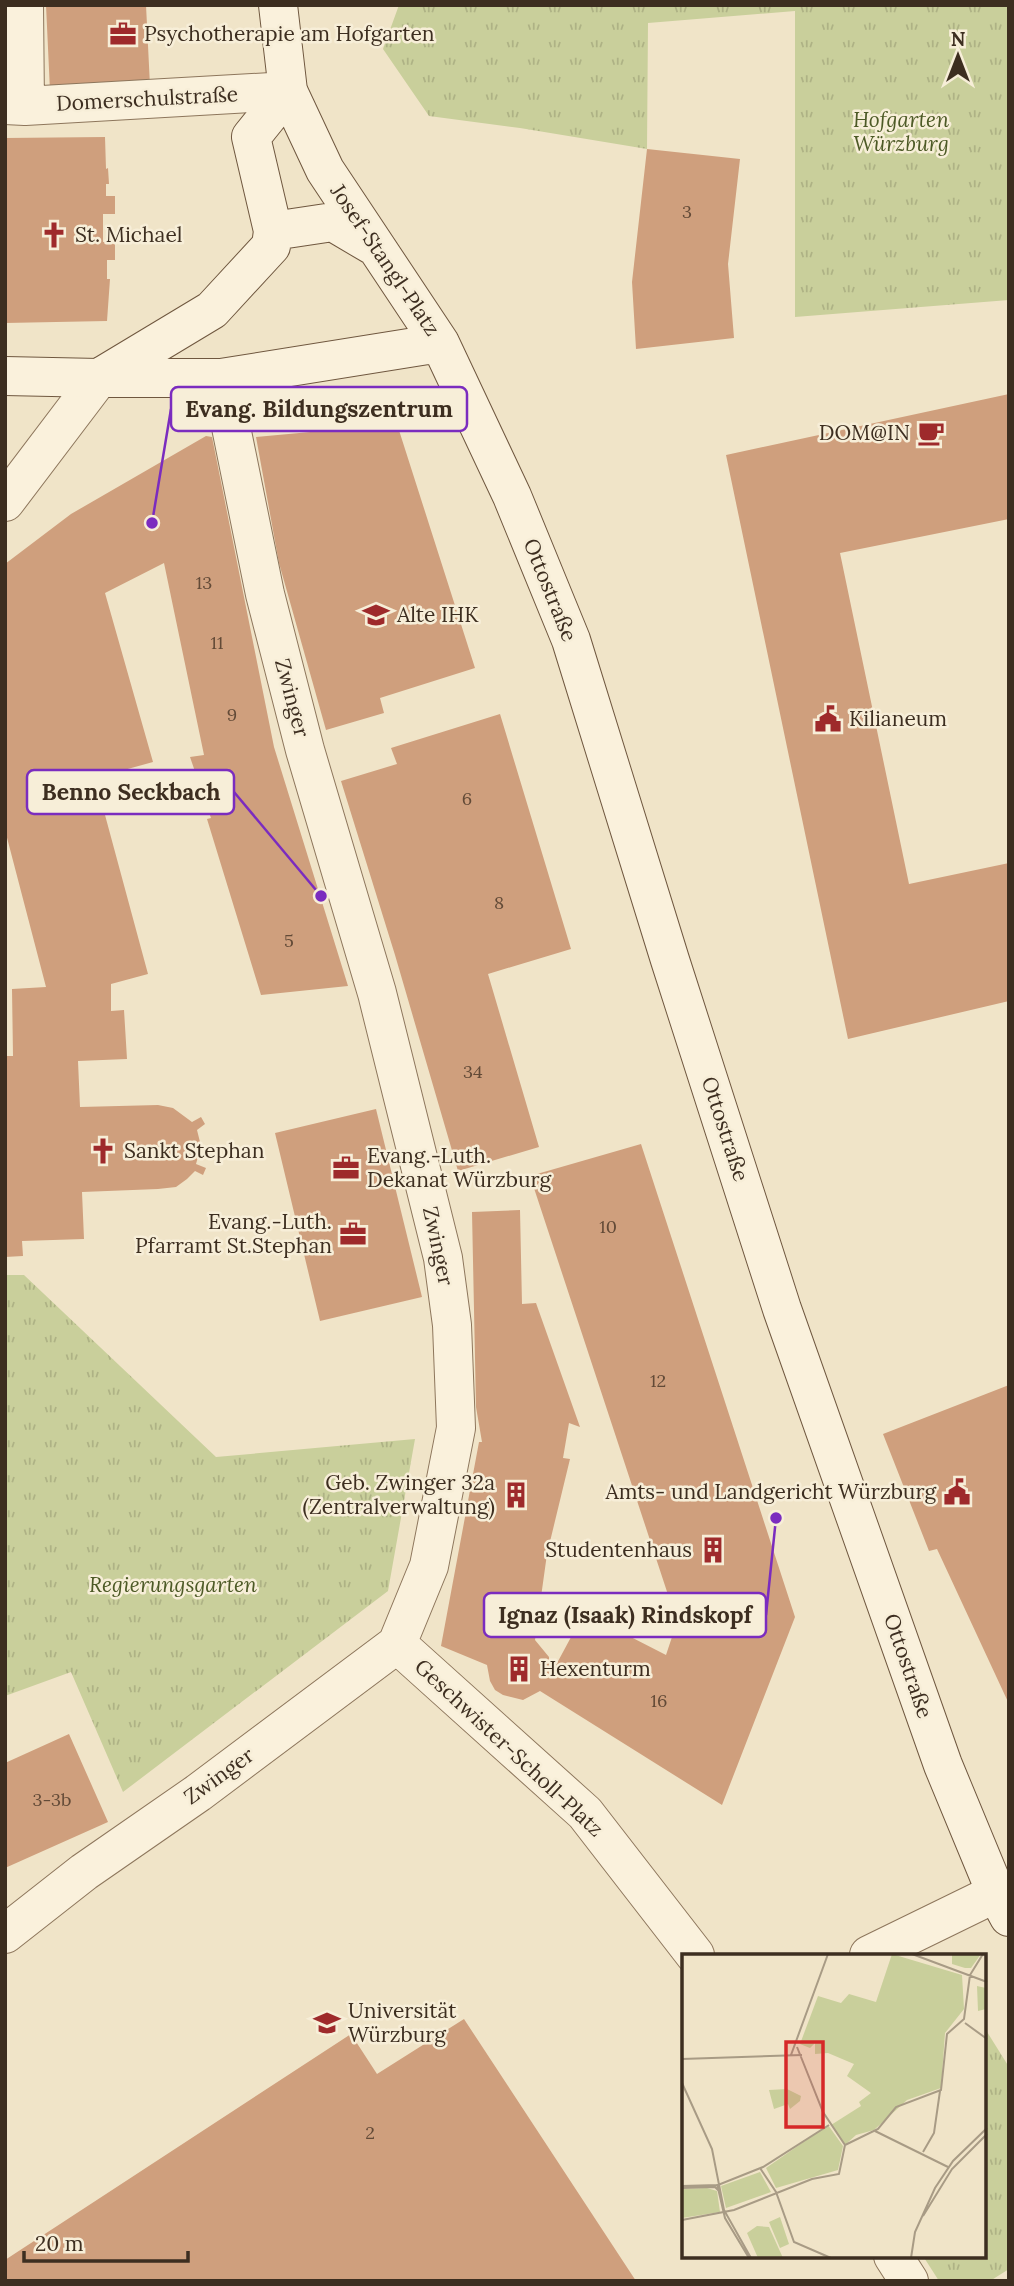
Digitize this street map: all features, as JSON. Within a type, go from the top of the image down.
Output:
[{"type":"street","points":[[15,106],[24,5]]},
{"type":"street","name":"Josef-Stangl-Platz","points":[[5,376],[221,377],[440,343],[325,170],[288,91],[278,5]]},
{"type":"street","points":[[5,502],[99,378],[212,310],[271,246],[273,231],[251,137],[288,91]]},
{"type":"street","name":"Domerschulstraße","points":[[15,106],[288,91]]},
{"type":"street","points":[[273,231],[333,222],[374,246]]},
{"type":"street","name":"Ottostraße","points":[[440,343],[512,496],[571,640],[782,1309],[943,1765],[1002,1905]]},
{"type":"street","name":"Zwinger","points":[[5,1934],[84,1872],[198,1793],[397,1644],[429,1566],[456,1427],[452,1325],[443,1258],[377,993],[305,750],[265,594],[221,377]]},
{"type":"street","name":"Geschwister-Scholl-Platz","points":[[397,1644],[585,1813],[694,1954]]},
{"type":"street","points":[[872,1954],[1002,1905]]},
{"type":"street","points":[[895,2258],[909,2281]]},
{"type":"green space","name":"Hofgarten Würzburg","points":[[399,5],[1009,5],[1009,300],[795,317],[795,11],[648,23],[647,149],[429,116],[383,49]]},
{"type":"green space","name":"Regierungsgarten","points":[[5,1275],[24,1275],[216,1457],[415,1439],[388,1591],[123,1792],[71,1672],[5,1696]]},
{"type":"green space","points":[[986,2030],[1009,2067],[1009,2269],[990,2281],[939,2281],[924,2258],[986,2258]]},
{"type":"building","points":[[46,5],[146,5],[150,86],[50,91]]},
{"type":"building","name":"St. Michael","points":[[105,137],[109,184],[106,184],[106,196],[115,196],[115,214],[103,214],[103,242],[115,242],[115,260],[107,260],[107,279],[110,279],[107,321],[5,323],[5,138]]},
{"type":"building","points":[[647,149],[740,159],[728,264],[734,338],[636,349],[632,282]]},
{"type":"building","name":"Kilianeum","points":[[1009,394],[1009,519],[840,553],[909,884],[1009,863],[1009,1001],[848,1039],[726,455]]},
{"type":"building","name":"Alte IHK","points":[[397,424],[475,668],[380,698],[384,713],[326,730],[279,563],[256,437]]},
{"type":"building","points":[[206,436],[212,437],[274,747],[348,986],[261,995],[207,819],[211,818],[190,757],[204,755],[164,563],[105,593],[153,762],[95,778],[148,974],[111,984],[111,1011],[124,1010],[127,1059],[78,1061],[80,1107],[158,1105],[173,1108],[192,1122],[201,1117],[205,1124],[197,1130],[201,1146],[196,1164],[206,1168],[203,1175],[195,1171],[176,1187],[82,1192],[84,1239],[22,1241],[23,1256],[5,1257],[5,1056],[13,1056],[12,989],[46,987],[5,830],[5,564],[71,514]]},
{"type":"building","points":[[500,714],[571,949],[488,974],[539,1147],[458,1171],[341,781],[397,764],[391,748]]},
{"type":"building","name":"Evang.-Luth. Pfarramt St.Stephan","points":[[376,1109],[422,1297],[320,1321],[275,1133]]},
{"type":"building","points":[[641,1144],[795,1617],[722,1805],[540,1691],[523,1700],[503,1695],[495,1690],[490,1681],[487,1665],[441,1646],[479,1442],[482,1442],[476,1407],[472,1212],[520,1210],[522,1304],[536,1303],[580,1427],[569,1423],[563,1458],[570,1459],[547,1554],[535,1640],[549,1657],[549,1678],[584,1613],[666,1655],[677,1622],[530,1176]]},
{"type":"building","name":"Amts- und Landgericht Würzburg","points":[[1009,1385],[1009,1704],[937,1549],[929,1551],[883,1434]]},
{"type":"building","points":[[69,1734],[108,1822],[5,1868],[5,1763]]},
{"type":"building","points":[[464,2019],[636,2281],[5,2281],[5,2260],[351,2034],[377,2074]]},
{"type":"place","name":"Psychotherapie am Hofgarten","points":[[123,34]]},
{"type":"place","name":"St. Michael","points":[[54,235]]},
{"type":"place","name":"DOM@IN","points":[[931,433]]},
{"type":"place","name":"Evang. Bildungszentrum","points":[[152,523]]},
{"type":"place","name":"Alte IHK","points":[[376,615]]},
{"type":"place","name":"Kilianeum","points":[[828,719]]},
{"type":"place","name":"Benno Seckbach","points":[[321,896]]},
{"type":"place","name":"Sankt Stephan","points":[[103,1151]]},
{"type":"place","name":"Evang.-Luth. Dekanat Würzburg","points":[[346,1168]]},
{"type":"place","name":"Evang.-Luth. Pfarramt St.Stephan","points":[[353,1234]]},
{"type":"place","name":"Amts- und Landgericht Würzburg","points":[[957,1492]]},
{"type":"place","name":"Geb. Zwinger 32a (Zentralverwaltung)","points":[[516,1495]]},
{"type":"place","name":"Ignaz (Isaak) Rindskopf","points":[[776,1518]]},
{"type":"place","name":"Studentenhaus","points":[[713,1550]]},
{"type":"place","name":"Hexenturm","points":[[519,1669]]},
{"type":"place","name":"Universität Würzburg","points":[[327,2023]]}]
